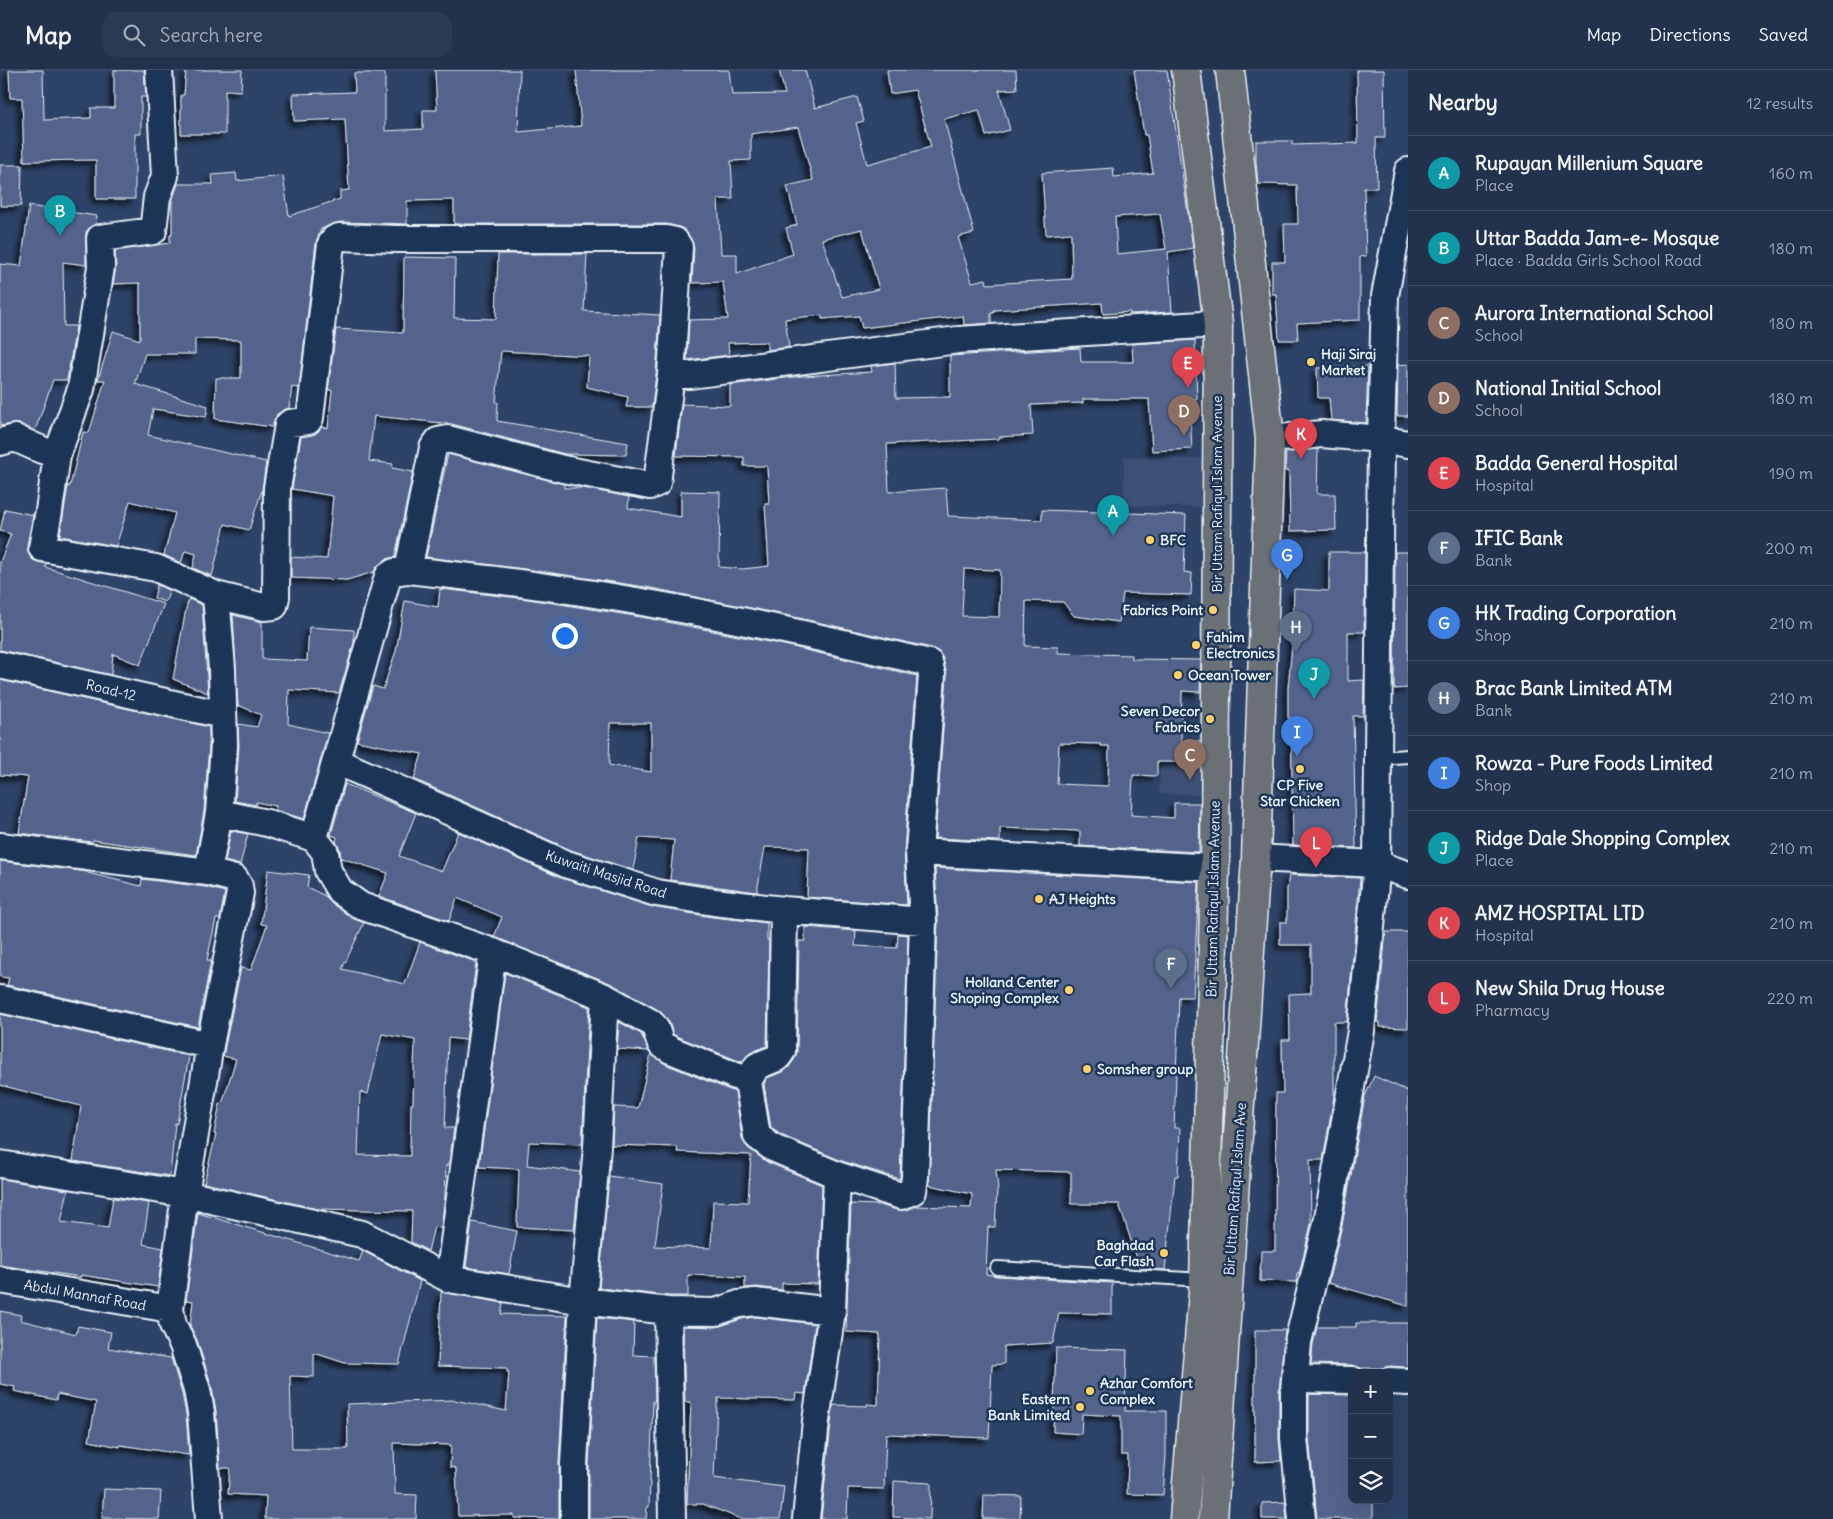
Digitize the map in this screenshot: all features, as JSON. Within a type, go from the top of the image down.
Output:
[{"type":"main road","name":"Bir Uttam Rafiqul Islam Avenue","points":[[1184,1519],[1204,1280],[1215,868],[1218,324],[1186,70]]},
{"type":"main road","points":[[1230,70],[1270,439],[1256,858]]},
{"type":"main road","name":"Bir Uttam Rafiqul Islam Ave","points":[[1213,1519],[1256,858]]},
{"type":"street","points":[[159,70],[165,176],[157,197],[153,231],[100,238],[101,267],[80,389],[57,455],[42,548],[156,568],[216,595],[264,607],[274,606],[276,597],[277,488],[288,425],[294,422],[308,421],[310,418],[331,244],[334,239],[339,237],[397,239],[666,239],[675,241],[679,247],[671,375],[657,483],[650,486],[563,469],[448,439],[438,441],[433,448],[408,570]]},
{"type":"street","points":[[1302,1519],[1294,1438],[1298,1342],[1327,1223],[1361,1030],[1377,864],[1381,439],[1386,296],[1408,171]]},
{"type":"street","points":[[671,375],[690,375],[958,340],[1218,324]]},
{"type":"street","points":[[1270,439],[1322,434],[1381,439],[1408,444]]},
{"type":"street","points":[[0,442],[15,438],[57,455]]},
{"type":"street","points":[[314,838],[388,576],[394,572],[408,570],[547,587],[716,615],[929,663],[932,675],[919,852],[923,921],[915,1177],[912,1191],[901,1196],[837,1175],[773,1148],[757,1136],[748,1081],[757,1066],[777,1058],[782,1051],[784,910]]},
{"type":"street","points":[[208,872],[219,813],[224,745],[222,669],[216,595]]},
{"type":"street","name":"Road-12","points":[[0,665],[222,715]]},
{"type":"street","name":"Kuwaiti Masjid Road","points":[[336,761],[566,864],[657,893],[784,910],[923,921]]},
{"type":"street","points":[[219,813],[266,822],[314,838],[325,852],[328,871],[340,891],[361,906],[492,952],[605,997],[650,1022],[655,1027],[661,1044],[671,1050],[748,1081]]},
{"type":"street","points":[[0,846],[208,872],[235,879],[240,886],[185,1194],[170,1310],[173,1325],[182,1345],[197,1390],[201,1412],[209,1519]]},
{"type":"street","points":[[919,852],[1215,868]]},
{"type":"street","points":[[1256,858],[1377,864],[1408,875]]},
{"type":"street","points":[[449,1278],[492,952]]},
{"type":"street","points":[[574,1519],[574,1464],[583,1301],[597,1146],[605,997]]},
{"type":"street","points":[[0,999],[210,1046]]},
{"type":"street","points":[[0,1164],[185,1194],[362,1234],[449,1278],[583,1301],[668,1311],[716,1312],[739,1304],[755,1302],[832,1311]]},
{"type":"street","points":[[806,1519],[816,1421],[832,1311],[837,1175]]},
{"type":"street","name":"Abdul Mannaf Road","points":[[0,1280],[170,1310]]},
{"type":"street","points":[[668,1311],[672,1519]]},
{"type":"street","points":[[1295,1379],[1348,1380]]},
{"type":"street","points":[[1393,1381],[1408,1382]]},
{"type":"lane","points":[[1379,758],[1408,756]]},
{"type":"lane","points":[[997,1268],[1204,1280]]},
{"type":"shaded area","points":[[1124,457],[1215,459],[1214,507],[1124,506]]},
{"type":"shaded area","points":[[1160,765],[1220,766],[1221,795],[1159,794]]},
{"type":"building","points":[[9,70],[43,70],[44,120],[91,118],[91,108],[114,108],[114,70],[144,70],[146,97],[141,97],[141,134],[135,134],[135,199],[96,199],[96,160],[24,161],[22,98],[10,98]]},
{"type":"building","points":[[186,70],[242,70],[241,91],[225,90],[225,134],[181,134],[181,95],[184,95]]},
{"type":"building","points":[[435,70],[520,70],[518,132],[581,126],[576,70],[729,70],[732,95],[785,94],[779,70],[805,70],[815,108],[857,97],[864,121],[856,123],[867,164],[931,147],[915,90],[890,94],[887,70],[1016,70],[1017,89],[999,90],[1010,130],[986,136],[979,110],[944,119],[974,233],[958,237],[972,282],[986,279],[987,284],[1072,279],[1071,233],[1046,235],[1042,173],[1113,168],[1114,177],[1153,173],[1147,135],[1144,135],[1134,70],[1167,70],[1193,248],[1168,252],[1172,312],[1103,314],[1102,303],[994,310],[994,313],[991,313],[991,323],[964,325],[963,316],[862,328],[859,316],[822,319],[822,315],[785,319],[789,347],[767,350],[767,342],[728,343],[729,355],[687,360],[689,320],[728,319],[723,282],[692,283],[694,247],[687,233],[679,227],[666,224],[454,224],[454,200],[407,201],[407,224],[340,222],[321,229],[316,242],[299,388],[292,387],[289,408],[277,414],[272,427],[215,419],[216,378],[241,378],[241,340],[195,339],[195,354],[145,354],[135,384],[208,406],[206,417],[153,409],[148,435],[266,462],[262,490],[249,530],[225,524],[212,576],[193,568],[196,554],[185,551],[181,563],[164,555],[175,513],[130,501],[116,546],[60,536],[68,486],[70,486],[83,432],[89,433],[105,380],[98,380],[113,331],[140,340],[140,283],[113,284],[116,267],[115,251],[170,243],[170,235],[172,235],[172,201],[178,184],[213,184],[212,175],[236,173],[237,181],[283,176],[289,216],[340,199],[340,191],[349,190],[345,119],[294,121],[293,94],[355,92],[354,73],[385,73],[385,131],[423,129],[423,110],[437,110]],"holes":[[[798,127],[813,180],[787,186],[797,225],[786,228],[793,254],[737,274],[737,254],[721,254],[718,199],[733,199],[731,161],[751,160],[751,134]],[[1160,214],[1166,249],[1117,254],[1115,217]],[[862,229],[879,289],[842,297],[822,239]]]},
{"type":"building","points":[[1357,70],[1384,70],[1385,138],[1376,138],[1377,188],[1364,188],[1366,256],[1360,257],[1360,320],[1297,323],[1298,340],[1279,340],[1276,294],[1272,294],[1272,262],[1285,262],[1284,224],[1298,224],[1297,185],[1258,184],[1256,141],[1292,141],[1292,145],[1358,143]]},
{"type":"building","points":[[0,165],[22,165],[21,206],[0,206]]},
{"type":"building","points":[[29,206],[97,216],[96,224],[91,226],[86,232],[86,265],[63,262],[64,326],[76,326],[67,380],[53,380],[35,431],[20,424],[0,426],[0,264],[21,266]]},
{"type":"building","points":[[498,254],[587,254],[584,311],[660,315],[652,407],[626,407],[628,397],[587,387],[589,356],[501,351],[496,402],[498,402],[497,421],[628,443],[626,455],[565,454],[452,424],[374,416],[369,461],[393,464],[392,468],[413,472],[395,557],[386,559],[374,572],[347,580],[291,578],[291,557],[327,559],[333,496],[292,489],[301,437],[315,434],[322,427],[328,428],[332,390],[328,390],[336,329],[403,333],[404,257],[455,258],[454,318],[496,319]]},
{"type":"building","points":[[1195,340],[1197,399],[1189,399],[1192,449],[1152,451],[1149,399],[1083,399],[1083,403],[1031,405],[1033,435],[999,437],[999,439],[887,444],[889,492],[946,488],[948,516],[1042,520],[1042,510],[1186,515],[1184,572],[1192,573],[1191,595],[1123,593],[1119,622],[1074,616],[1063,602],[1026,601],[1025,646],[1058,647],[1058,653],[1132,655],[1132,659],[1201,660],[1200,692],[1182,691],[1181,741],[1200,741],[1200,762],[1157,762],[1157,776],[1133,775],[1131,815],[1174,818],[1174,803],[1200,803],[1199,852],[1080,846],[1080,831],[1000,828],[1000,841],[935,838],[947,676],[943,659],[939,652],[932,648],[790,616],[646,587],[426,557],[448,454],[564,484],[564,488],[583,488],[629,497],[628,508],[681,517],[681,491],[720,492],[719,567],[743,569],[769,566],[765,504],[769,504],[767,466],[744,466],[744,457],[676,456],[682,404],[730,406],[730,385],[802,376],[872,372],[871,366],[895,363],[896,398],[950,397],[950,356],[1080,348],[1081,362],[1133,362],[1132,344]],"holes":[[[964,569],[1000,570],[999,617],[962,616]],[[1059,743],[1101,744],[1101,746],[1109,746],[1108,786],[1057,784]]]},
{"type":"building","points":[[1408,364],[1408,416],[1397,416],[1398,365]]},
{"type":"building","points":[[1368,366],[1366,423],[1331,420],[1329,398],[1318,398],[1317,368]]},
{"type":"building","points":[[1318,449],[1317,494],[1335,494],[1336,530],[1290,531],[1289,471],[1285,471],[1286,453]]},
{"type":"building","points":[[5,509],[33,515],[27,545],[28,553],[33,560],[46,564],[45,567],[164,604],[140,665],[113,654],[111,675],[0,650],[0,562],[11,534],[0,531]]},
{"type":"building","points":[[1329,552],[1365,552],[1364,632],[1348,632],[1348,681],[1364,680],[1363,716],[1353,716],[1356,848],[1293,845],[1291,718],[1288,718],[1288,688],[1294,589],[1329,591]]},
{"type":"building","points":[[1395,552],[1408,552],[1408,688],[1394,689]]},
{"type":"building","points":[[157,585],[170,591],[165,602],[154,598]]},
{"type":"building","points":[[440,589],[528,599],[641,617],[784,645],[917,676],[904,851],[907,905],[807,897],[809,848],[765,847],[757,892],[670,880],[674,840],[639,838],[633,870],[571,850],[414,779],[422,754],[357,741],[373,686],[383,689],[396,651],[405,601],[438,607]],"holes":[[[610,723],[651,723],[651,772],[609,765]]]},
{"type":"building","points":[[189,599],[202,605],[208,693],[173,679]]},
{"type":"building","points":[[233,615],[262,622],[262,659],[307,661],[309,627],[354,630],[354,643],[339,693],[289,690],[288,724],[328,733],[304,819],[275,810],[276,806],[256,802],[256,805],[235,801],[239,746],[238,724],[257,727],[261,715],[238,705]]},
{"type":"building","points":[[0,680],[209,727],[204,811],[196,855],[93,840],[92,842],[19,833],[28,777],[0,775]]},
{"type":"building","points":[[345,784],[416,813],[399,856],[442,871],[458,832],[561,878],[652,907],[712,917],[767,923],[767,940],[769,940],[767,1046],[751,1052],[742,1062],[678,1037],[673,1034],[669,1022],[660,1011],[612,984],[494,937],[502,917],[457,898],[449,921],[379,896],[388,873],[341,858],[340,849],[336,842],[337,837],[331,835]]},
{"type":"building","points":[[231,831],[248,834],[240,865],[225,861]]},
{"type":"building","points":[[0,861],[88,872],[141,886],[142,879],[205,887],[225,892],[220,919],[216,919],[207,960],[211,961],[198,1027],[7,985],[9,978],[0,977]]},
{"type":"building","points":[[935,868],[1199,882],[1193,997],[1179,997],[1174,1128],[1180,1128],[1178,1176],[1175,1176],[1165,1270],[1140,1268],[1119,1204],[1071,1204],[1071,1172],[996,1170],[998,1190],[995,1227],[988,1227],[986,1274],[1112,1283],[1112,1314],[1059,1313],[1053,1343],[1004,1346],[1004,1364],[992,1365],[989,1438],[886,1434],[884,1489],[848,1488],[847,1519],[821,1519],[833,1405],[878,1405],[880,1334],[846,1332],[851,1204],[879,1205],[897,1210],[907,1210],[917,1206],[971,1208],[972,1194],[929,1185],[938,921]]},
{"type":"building","points":[[268,870],[309,875],[307,887],[325,896],[331,903],[352,918],[364,923],[342,969],[405,984],[420,942],[476,962],[466,1040],[448,1038],[445,1128],[454,1128],[449,1165],[446,1165],[441,1228],[434,1227],[428,1251],[411,1242],[412,1211],[318,1209],[204,1183],[216,1134],[214,1134],[220,1104],[222,1104],[236,1059],[223,1056],[241,968],[251,970],[267,925],[261,924]],"holes":[[[382,1034],[415,1040],[410,1156],[358,1155],[360,1092],[368,1094]]]},
{"type":"building","points":[[1289,875],[1360,878],[1347,1022],[1334,1022],[1334,1096],[1323,1160],[1310,1160],[1311,1224],[1299,1274],[1297,1274],[1297,1282],[1260,1281],[1261,1251],[1275,1251],[1276,1093],[1283,1093],[1282,1040],[1290,1040],[1289,994],[1311,993],[1311,945],[1280,945],[1280,922],[1287,922]]},
{"type":"building","points":[[805,927],[856,931],[855,946],[897,948],[898,934],[908,935],[900,1179],[842,1161],[781,1135],[771,1128],[764,1084],[767,1078],[783,1072],[789,1067],[797,1052],[799,941],[805,941]]},
{"type":"building","points":[[1386,932],[1408,932],[1408,1028],[1380,1027],[1380,1022],[1377,1022]]},
{"type":"building","points":[[505,973],[589,1007],[582,1144],[529,1142],[527,1165],[580,1172],[574,1230],[517,1227],[519,1169],[479,1167]]},
{"type":"building","points":[[0,1014],[189,1056],[177,1124],[175,1123],[170,1176],[73,1161],[81,1106],[0,1085]]},
{"type":"building","points":[[619,1022],[641,1034],[649,1051],[617,1049]]},
{"type":"building","points":[[651,1054],[665,1064],[735,1092],[742,1138],[748,1148],[767,1162],[822,1185],[818,1284],[782,1283],[782,1290],[757,1287],[745,1288],[745,1277],[688,1275],[688,1296],[669,1296],[599,1288],[609,1176],[663,1184],[655,1246],[711,1248],[713,1201],[748,1202],[751,1155],[677,1152],[678,1147],[612,1145],[614,1107],[638,1108]]},
{"type":"building","points":[[1374,1076],[1408,1091],[1408,1306],[1328,1283],[1342,1226],[1365,1096]]},
{"type":"building","points":[[0,1179],[68,1190],[61,1222],[108,1228],[113,1198],[149,1203],[143,1244],[163,1248],[158,1287],[0,1265]]},
{"type":"building","points":[[198,1213],[359,1261],[363,1251],[420,1281],[399,1364],[345,1363],[314,1353],[314,1377],[290,1376],[292,1449],[348,1449],[347,1404],[455,1400],[506,1411],[509,1372],[507,1372],[507,1368],[438,1366],[441,1292],[503,1303],[501,1314],[567,1316],[559,1463],[559,1519],[514,1518],[514,1515],[458,1516],[456,1468],[450,1467],[451,1445],[394,1443],[395,1494],[417,1495],[416,1519],[265,1519],[266,1496],[228,1494],[230,1468],[220,1468],[216,1411],[212,1387],[197,1340],[190,1326],[193,1301],[186,1300]]},
{"type":"building","points":[[472,1222],[517,1231],[509,1274],[466,1267]]},
{"type":"building","points":[[0,1311],[21,1315],[20,1320],[76,1334],[78,1326],[111,1332],[108,1348],[171,1358],[186,1414],[189,1455],[120,1445],[120,1447],[89,1441],[96,1402],[57,1394],[56,1400],[14,1391],[15,1387],[0,1384]]},
{"type":"building","points":[[755,1317],[815,1324],[805,1394],[796,1393],[795,1400],[718,1398],[714,1478],[784,1487],[780,1519],[741,1519],[703,1504],[687,1504],[691,1402],[685,1402],[683,1326],[716,1327]]},
{"type":"building","points":[[597,1318],[634,1322],[633,1355],[654,1356],[655,1401],[653,1401],[649,1507],[647,1507],[646,1519],[589,1519],[589,1464]]},
{"type":"building","points":[[1356,1323],[1408,1323],[1408,1367],[1361,1368],[1352,1365],[1311,1364],[1317,1327],[1356,1327]]},
{"type":"building","points":[[1255,1330],[1285,1330],[1279,1391],[1281,1461],[1255,1462]]},
{"type":"building","name":"Azhar Comfort Complex","points":[[1056,1348],[1127,1350],[1125,1411],[1166,1411],[1166,1455],[1163,1495],[1127,1494],[1128,1455],[1121,1455],[1121,1416],[1082,1414],[1081,1434],[1053,1432]]},
{"type":"building","points":[[1309,1394],[1348,1395],[1348,1504],[1373,1504],[1373,1519],[1317,1519],[1309,1437]]},
{"type":"building","points":[[894,1481],[931,1483],[930,1519],[893,1517]]},
{"type":"building","points":[[104,1489],[161,1491],[159,1519],[102,1518]]},
{"type":"building","points":[[984,1495],[1021,1496],[1020,1519],[983,1519]]},
{"type":"building","points":[[1285,1502],[1287,1519],[1262,1519],[1262,1503]]},
{"type":"place","name":"Uttar Badda Jam-e- Mosque","points":[[60,236]]},
{"type":"place","name":"Haji Siraj Market","points":[[1311,362]]},
{"type":"place","name":"Badda General Hospital","points":[[1188,388]]},
{"type":"place","name":"National Initial School","points":[[1184,436]]},
{"type":"place","name":"AMZ HOSPITAL LTD","points":[[1301,459]]},
{"type":"place","name":"Rupayan Millenium Square","points":[[1113,536]]},
{"type":"place","name":"BFC","points":[[1150,540]]},
{"type":"place","name":"HK Trading Corporation","points":[[1287,580]]},
{"type":"place","name":"Fabrics Point","points":[[1213,610]]},
{"type":"place","name":"Fahim Electronics","points":[[1196,645]]},
{"type":"place","name":"Brac Bank Limited ATM","points":[[1296,652]]},
{"type":"place","name":"Ocean Tower","points":[[1178,675]]},
{"type":"place","name":"Ridge Dale Shopping Complex","points":[[1314,699]]},
{"type":"place","name":"Seven Decor Fabrics","points":[[1210,719]]},
{"type":"place","name":"Rowza - Pure Foods Limited","points":[[1297,757]]},
{"type":"place","name":"CP Five Star Chicken","points":[[1300,769]]},
{"type":"place","name":"Aurora International School","points":[[1190,780]]},
{"type":"place","name":"New Shila Drug House","points":[[1316,868]]},
{"type":"place","name":"AJ Heights","points":[[1039,899]]},
{"type":"place","name":"IFIC Bank","points":[[1171,989]]},
{"type":"place","name":"Holland Center Shoping Complex","points":[[1069,990]]},
{"type":"place","name":"Somsher group","points":[[1087,1069]]},
{"type":"place","name":"Baghdad Car Flash","points":[[1164,1253]]},
{"type":"place","name":"Azhar Comfort Complex","points":[[1090,1391]]},
{"type":"place","name":"Eastern Bank Limited","points":[[1080,1407]]}]
